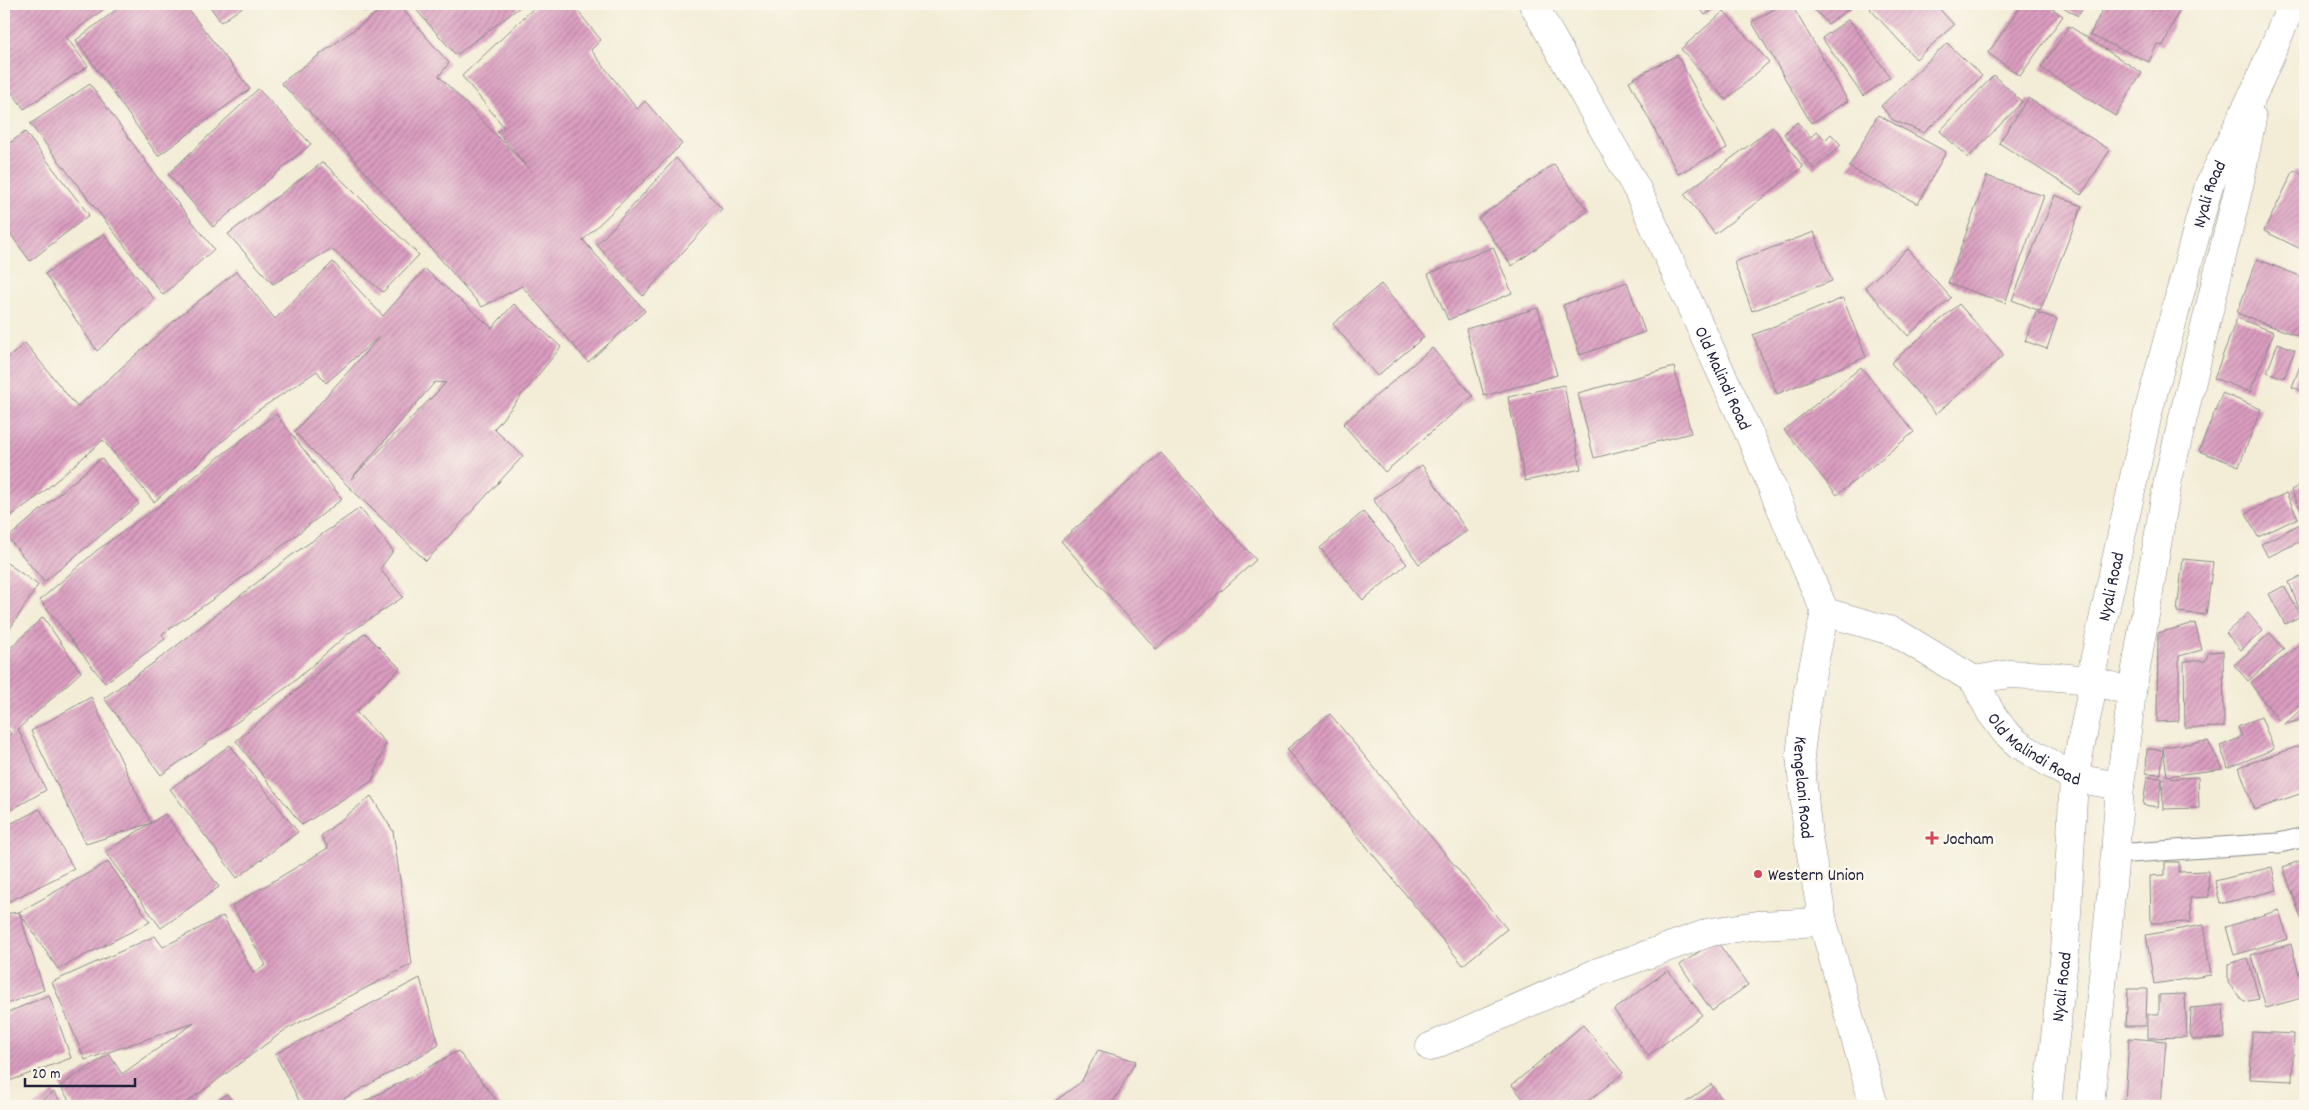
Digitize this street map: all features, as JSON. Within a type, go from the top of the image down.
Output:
[{"type":"main road","name":"Old Malindi Road","points":[[1533,4],[1638,191],[1752,440],[1825,612]]},
{"type":"main road","name":"Nyali Road","points":[[2047,1106],[2065,951],[2074,778],[2092,690],[2090,680],[2148,413],[2209,185],[2258,84],[2292,4]]},
{"type":"main road","name":"Nyali Road","points":[[2090,1106],[2120,786],[2132,692],[2168,480],[2239,186],[2258,84]]},
{"type":"main road","points":[[1825,612],[1895,632],[1974,680],[2009,674],[2090,680],[2132,692]]},
{"type":"main road","name":"Kengelani Road","points":[[1825,612],[1808,691],[1800,755],[1808,837],[1823,922],[1874,1106]]},
{"type":"main road","name":"Old Malindi Road","points":[[1974,680],[1991,713],[2005,732],[2025,749],[2074,778],[2120,786]]},
{"type":"main road","points":[[1430,1047],[1598,972],[1710,932],[1758,924],[1823,922]]},
{"type":"lane","points":[[2115,854],[2279,842],[2305,837]]},
{"type":"building","points":[[4,4],[111,4],[66,37],[88,66],[24,109],[4,81]]},
{"type":"building","points":[[124,4],[184,4],[250,89],[158,156],[76,40]]},
{"type":"building","points":[[208,4],[247,4],[221,22]]},
{"type":"building","points":[[358,4],[376,4],[364,12]]},
{"type":"building","points":[[389,4],[398,4],[449,63],[439,76],[531,171],[497,132],[504,127],[462,76],[538,4],[572,4],[601,40],[591,50],[637,109],[645,101],[682,144],[583,240],[645,311],[588,362],[522,286],[482,307],[340,143],[281,83]]},
{"type":"building","points":[[411,4],[524,4],[456,55]]},
{"type":"building","points":[[1697,4],[1721,4],[1705,15]]},
{"type":"building","points":[[1783,4],[1791,4],[1848,101],[1811,123],[1752,22]]},
{"type":"building","points":[[1810,4],[1856,4],[1828,24]]},
{"type":"building","points":[[1875,4],[1935,4],[1954,25],[1916,59],[1870,9]]},
{"type":"building","points":[[2022,4],[2045,4],[2063,16],[2020,76],[1988,53]]},
{"type":"building","points":[[2058,4],[2086,4],[2078,16]]},
{"type":"building","points":[[2105,4],[2182,4],[2163,46],[2157,44],[2149,62],[2090,35]]},
{"type":"building","points":[[1724,11],[1769,62],[1726,100],[1681,49]]},
{"type":"building","points":[[1849,19],[1890,77],[1863,96],[1822,38]]},
{"type":"building","points":[[2069,26],[2142,73],[2115,116],[2041,68]]},
{"type":"building","points":[[1947,43],[1982,76],[1924,133],[1893,120],[1881,106]]},
{"type":"building","points":[[1677,55],[1727,148],[1678,174],[1629,81]]},
{"type":"building","points":[[1994,75],[2022,102],[1968,158],[1940,131]]},
{"type":"building","points":[[90,84],[157,177],[214,249],[163,295],[30,124]]},
{"type":"building","points":[[258,89],[311,144],[213,227],[168,174]]},
{"type":"building","points":[[2028,98],[2110,150],[2081,195],[1999,143]]},
{"type":"building","points":[[1878,115],[1946,152],[1918,204],[1849,167]]},
{"type":"building","points":[[1797,122],[1811,137],[1817,131],[1825,140],[1831,134],[1841,145],[1814,169],[1784,134]]},
{"type":"building","points":[[1773,127],[1803,167],[1715,234],[1684,194]]},
{"type":"building","points":[[25,132],[89,215],[30,261],[4,225],[4,147]]},
{"type":"building","points":[[676,158],[722,209],[643,296],[597,245]]},
{"type":"building","points":[[323,162],[419,255],[383,292],[331,249],[273,284],[228,234]]},
{"type":"building","points":[[1554,164],[1588,211],[1512,266],[1478,218]]},
{"type":"building","points":[[2294,170],[2305,176],[2305,251],[2264,231]]},
{"type":"building","points":[[1987,176],[2044,196],[2005,303],[1948,283]]},
{"type":"building","points":[[2055,195],[2082,206],[2040,311],[2012,300]]},
{"type":"building","points":[[1814,232],[1832,281],[1752,311],[1734,262]]},
{"type":"building","points":[[104,234],[154,299],[97,351],[45,274]]},
{"type":"building","points":[[1493,247],[1512,293],[1448,320],[1428,274]]},
{"type":"building","points":[[1908,249],[1951,298],[1908,336],[1865,287]]},
{"type":"building","points":[[2257,259],[2305,278],[2305,333],[2303,338],[2237,313]]},
{"type":"building","points":[[333,262],[383,316],[425,269],[492,328],[514,304],[561,347],[494,429],[523,456],[426,561],[294,432],[381,335],[326,383],[317,371],[257,411],[154,502],[103,440],[41,494],[4,521],[4,362],[25,343],[77,407],[182,314],[237,271],[275,319]],"holes":[[[435,382],[446,383],[351,479]]]},
{"type":"building","points":[[1627,282],[1645,332],[1580,355],[1563,305]]},
{"type":"building","points":[[1381,284],[1424,337],[1377,376],[1333,324]]},
{"type":"building","points":[[1843,298],[1866,357],[1777,394],[1753,335]]},
{"type":"building","points":[[1959,304],[2004,355],[1936,414],[1891,363]]},
{"type":"building","points":[[1538,308],[1557,375],[1484,396],[1466,329]]},
{"type":"building","points":[[2036,312],[2057,319],[2047,349],[2025,341]]},
{"type":"building","points":[[2237,318],[2274,332],[2250,392],[2214,378]]},
{"type":"building","points":[[2278,343],[2295,350],[2284,378],[2267,372]]},
{"type":"building","points":[[1432,348],[1473,396],[1385,472],[1343,424]]},
{"type":"building","points":[[2305,353],[2305,392],[2292,387]]},
{"type":"building","points":[[1674,367],[1691,433],[1594,458],[1578,393]]},
{"type":"building","points":[[1861,367],[1914,432],[1837,495],[1784,430]]},
{"type":"building","points":[[1564,385],[1581,469],[1525,481],[1508,397]]},
{"type":"building","points":[[2222,393],[2261,409],[2239,466],[2199,451]]},
{"type":"building","points":[[276,414],[342,499],[222,593],[162,634],[165,639],[105,683],[40,600],[96,551],[156,508]]},
{"type":"building","points":[[1161,453],[1256,560],[1156,649],[1061,541]]},
{"type":"building","points":[[101,458],[139,504],[44,582],[8,538]]},
{"type":"building","points":[[1422,465],[1467,531],[1419,564],[1373,499]]},
{"type":"building","points":[[2305,483],[2305,514],[2303,515],[2291,490]]},
{"type":"building","points":[[2286,493],[2298,518],[2258,537],[2246,513]]},
{"type":"building","points":[[360,508],[393,551],[380,569],[403,597],[349,633],[290,685],[161,775],[104,698],[166,654],[292,555]]},
{"type":"building","points":[[1363,512],[1407,564],[1363,600],[1320,548]]},
{"type":"building","points":[[2300,524],[2305,539],[2268,557],[2261,544]]},
{"type":"building","points":[[2183,559],[2213,562],[2206,615],[2177,612]]},
{"type":"building","points":[[4,561],[38,585],[4,638]]},
{"type":"building","points":[[2305,575],[2305,606],[2299,609],[2289,582]]},
{"type":"building","points":[[2284,586],[2301,616],[2285,624],[2269,594]]},
{"type":"building","points":[[2248,613],[2263,631],[2241,650],[2226,633]]},
{"type":"building","points":[[43,617],[81,672],[18,729],[46,790],[4,814],[4,738],[11,734],[4,724],[4,654]]},
{"type":"building","points":[[2195,623],[2202,650],[2179,656],[2179,721],[2157,722],[2158,633]]},
{"type":"building","points":[[365,633],[400,668],[356,712],[386,743],[372,781],[302,825],[236,741]]},
{"type":"building","points":[[2270,633],[2284,649],[2248,681],[2234,665]]},
{"type":"building","points":[[2305,641],[2305,701],[2279,721],[2250,683]]},
{"type":"building","points":[[2223,651],[2224,727],[2185,728],[2184,661],[2205,661],[2209,652]]},
{"type":"building","points":[[91,697],[151,823],[86,844],[31,731]]},
{"type":"building","points":[[2305,706],[2305,719],[2285,724]]},
{"type":"building","points":[[1330,714],[1507,929],[1463,965],[1287,749]]},
{"type":"building","points":[[2261,717],[2274,749],[2228,768],[2220,746],[2242,737],[2238,727]]},
{"type":"building","points":[[2208,741],[2223,769],[2167,776],[2163,747]]},
{"type":"building","points":[[2305,744],[2305,792],[2254,810],[2239,767]]},
{"type":"building","points":[[230,745],[298,832],[237,878],[170,789]]},
{"type":"building","points":[[2147,749],[2163,750],[2161,774],[2146,773]]},
{"type":"building","points":[[2147,777],[2162,778],[2158,807],[2143,805]]},
{"type":"building","points":[[2198,777],[2199,808],[2163,809],[2162,779]]},
{"type":"building","points":[[371,796],[393,831],[412,964],[285,1030],[182,1106],[73,1106],[60,1086],[109,1054],[122,1074],[194,1023],[85,1060],[52,982],[155,936],[163,947],[223,916],[253,973],[266,965],[232,906],[328,848],[321,836]]},
{"type":"building","points":[[40,809],[74,869],[4,904],[4,827]]},
{"type":"building","points":[[165,814],[219,887],[161,928],[105,852]]},
{"type":"building","points":[[2305,859],[2305,929],[2283,867]]},
{"type":"building","points":[[108,862],[150,922],[58,969],[19,912]]},
{"type":"building","points":[[2165,862],[2179,862],[2179,872],[2208,871],[2209,897],[2190,898],[2191,922],[2151,923],[2150,876],[2165,875]]},
{"type":"building","points":[[2272,867],[2277,890],[2220,904],[2215,881]]},
{"type":"building","points":[[2279,910],[2288,939],[2234,955],[2226,927]]},
{"type":"building","points":[[19,912],[44,990],[4,1005],[4,914]]},
{"type":"building","points":[[2203,925],[2211,975],[2154,984],[2146,935]]},
{"type":"building","points":[[1716,940],[1748,985],[1712,1011],[1680,965]]},
{"type":"building","points":[[2291,944],[2305,997],[2266,1008],[2251,955]]},
{"type":"building","points":[[2248,958],[2259,999],[2244,1002],[2228,983],[2228,964]]},
{"type":"building","points":[[1668,970],[1702,1015],[1648,1056],[1614,1010]]},
{"type":"building","points":[[420,978],[439,1045],[331,1106],[302,1106],[275,1054]]},
{"type":"building","points":[[2128,989],[2147,989],[2146,1026],[2126,1026]]},
{"type":"building","points":[[2185,994],[2187,1037],[2148,1038],[2148,1014],[2159,1014],[2159,995]]},
{"type":"building","points":[[49,995],[71,1058],[4,1083],[4,1014]]},
{"type":"building","points":[[2223,1005],[2225,1038],[2193,1040],[2190,1035],[2191,1008]]},
{"type":"building","points":[[1583,1025],[1623,1073],[1582,1106],[1529,1106],[1512,1085]]},
{"type":"building","points":[[2252,1032],[2294,1034],[2292,1081],[2250,1079]]},
{"type":"building","points":[[2129,1038],[2166,1041],[2161,1104],[2125,1101]]},
{"type":"building","points":[[1098,1050],[1136,1061],[1115,1099],[1107,1106],[1043,1106],[1051,1104],[1081,1082]]},
{"type":"building","points":[[458,1051],[501,1106],[356,1106],[420,1072]]},
{"type":"building","points":[[1711,1084],[1727,1106],[1681,1106]]},
{"type":"building","points":[[54,1092],[63,1106],[33,1106]]},
{"type":"building","points":[[227,1094],[237,1106],[211,1106]]},
{"type":"place","name":"Jocham","points":[[1932,838]]},
{"type":"place","name":"Western Union","points":[[1758,874]]}]
